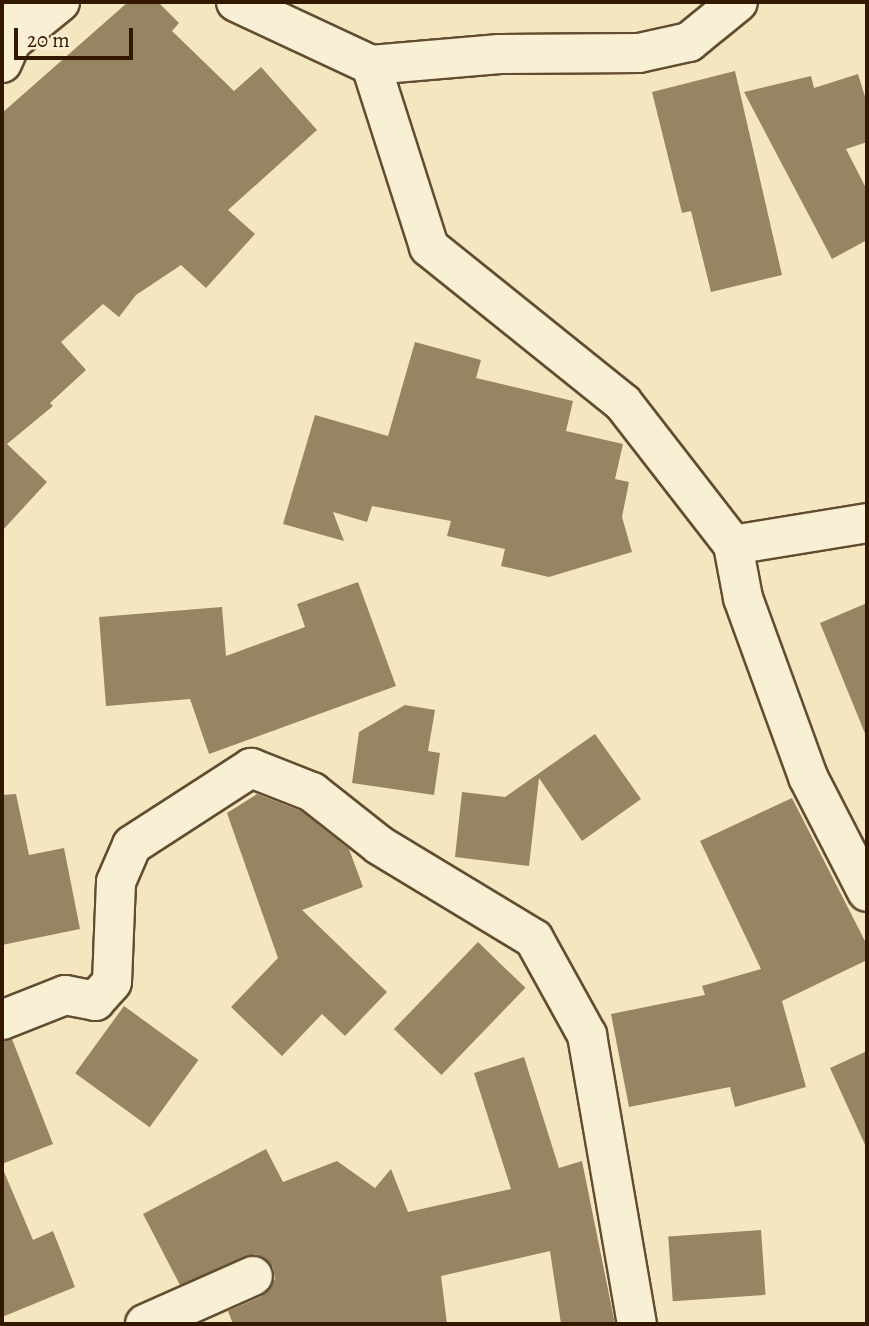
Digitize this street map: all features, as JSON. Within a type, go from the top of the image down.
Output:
[{"type":"street","points":[[7,52],[12,2]]},
{"type":"street","points":[[7,52],[60,2]]},
{"type":"street","points":[[236,2],[371,65],[500,54],[639,53],[689,41],[738,2]]},
{"type":"street","points":[[371,65],[429,247],[623,403],[733,545],[743,598],[808,777],[867,892]]},
{"type":"street","points":[[733,545],[867,523]]},
{"type":"street","points":[[2,1020],[65,995],[95,1001],[112,982],[116,882],[132,845],[251,768],[312,792],[379,845],[534,939],[587,1035],[636,1324]]},
{"type":"street","points":[[145,1324],[253,1276]]},
{"type":"building","points":[[128,2],[158,2],[179,23],[172,31],[234,91],[261,67],[317,130],[228,210],[255,234],[206,288],[181,265],[136,295],[119,317],[103,304],[61,342],[86,370],[50,403],[53,406],[7,444],[47,482],[2,531],[2,113]]},
{"type":"building","points":[[735,71],[782,275],[711,292],[691,211],[682,213],[652,92]]},
{"type":"building","points":[[858,74],[867,103],[867,142],[846,149],[867,190],[867,240],[832,259],[744,92],[811,76],[814,88]]},
{"type":"building","points":[[415,342],[481,360],[476,378],[573,401],[566,431],[623,444],[615,479],[629,482],[622,517],[632,552],[549,577],[501,566],[505,549],[447,536],[451,521],[372,506],[367,522],[333,512],[344,541],[283,524],[315,415],[388,436]]},
{"type":"building","points":[[358,582],[396,686],[209,754],[190,699],[106,706],[99,617],[222,607],[226,656],[305,627],[297,604]]},
{"type":"building","points":[[867,603],[867,736],[866,736],[820,623]]},
{"type":"building","points":[[405,705],[435,710],[428,751],[440,753],[434,795],[352,783],[359,732]]},
{"type":"building","points":[[595,734],[641,799],[582,841],[539,778],[529,866],[455,857],[462,792],[505,797]]},
{"type":"building","points":[[16,794],[29,855],[64,848],[80,929],[2,945],[2,795]]},
{"type":"building","points":[[257,794],[301,811],[349,849],[363,887],[302,910],[387,992],[345,1036],[322,1014],[282,1056],[231,1007],[278,958],[227,813]]},
{"type":"building","points":[[792,798],[867,945],[867,960],[782,1001],[806,1087],[735,1107],[730,1087],[629,1107],[611,1014],[705,995],[702,986],[761,969],[700,841]]},
{"type":"building","points":[[478,942],[525,988],[441,1075],[394,1029]]},
{"type":"building","points":[[124,1006],[198,1060],[150,1127],[75,1073]]},
{"type":"building","points":[[12,1039],[53,1144],[2,1164],[2,1041]]},
{"type":"building","points":[[867,1051],[867,1149],[830,1068]]},
{"type":"building","points":[[524,1057],[559,1168],[582,1161],[615,1324],[561,1324],[550,1251],[441,1276],[447,1324],[233,1324],[228,1311],[262,1296],[275,1279],[273,1267],[256,1254],[180,1285],[143,1214],[266,1149],[283,1182],[337,1161],[375,1188],[391,1169],[408,1212],[511,1189],[474,1073]]},
{"type":"building","points":[[2,1167],[33,1240],[53,1231],[75,1287],[2,1317]]},
{"type":"building","points":[[761,1230],[766,1295],[673,1301],[668,1236]]}]
